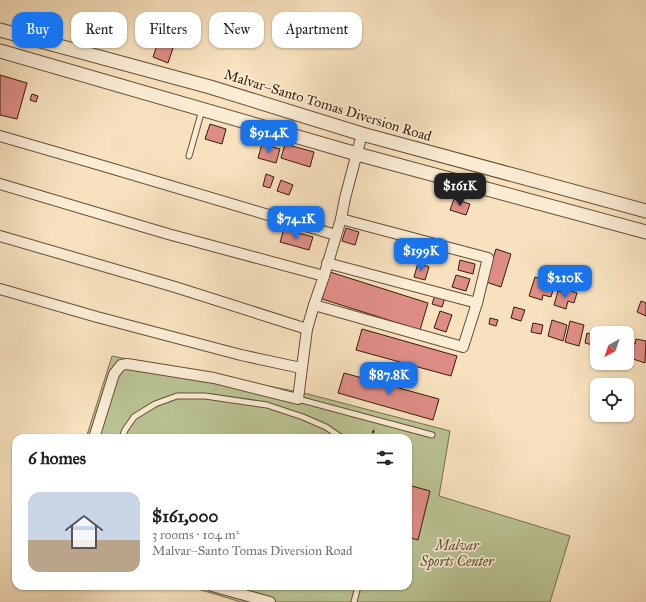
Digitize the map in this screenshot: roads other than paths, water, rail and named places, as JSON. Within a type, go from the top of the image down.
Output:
[{"type":"street","name":"Malvar–Santo Tomas Diversion Road","points":[[0,30],[210,87],[362,134],[646,211]]},
{"type":"street","points":[[0,51],[357,154],[646,232]]},
{"type":"street","points":[[95,434],[114,374],[121,365],[127,364],[214,378],[298,399],[307,329],[341,219],[362,134]]},
{"type":"street","points":[[0,136],[100,164],[336,235]]},
{"type":"street","points":[[0,184],[168,234],[324,276]]},
{"type":"street","points":[[314,306],[463,347],[477,303],[488,258],[341,219]]},
{"type":"street","points":[[0,236],[167,285],[307,329]]},
{"type":"street","points":[[328,263],[477,303]]},
{"type":"street","points":[[0,289],[105,319],[241,355],[301,368]]},
{"type":"street","points":[[226,590],[270,602]]},
{"type":"lane","points":[[189,156],[202,110]]},
{"type":"lane","points":[[124,434],[134,417],[154,404],[177,396],[204,396],[266,405],[303,417],[326,427],[336,434]]},
{"type":"lane","points":[[298,399],[432,435]]},
{"type":"lane","points":[[354,602],[357,590]]},
{"type":"park label","name":"Malvar Sports Center","points":[[457,554]]}]
